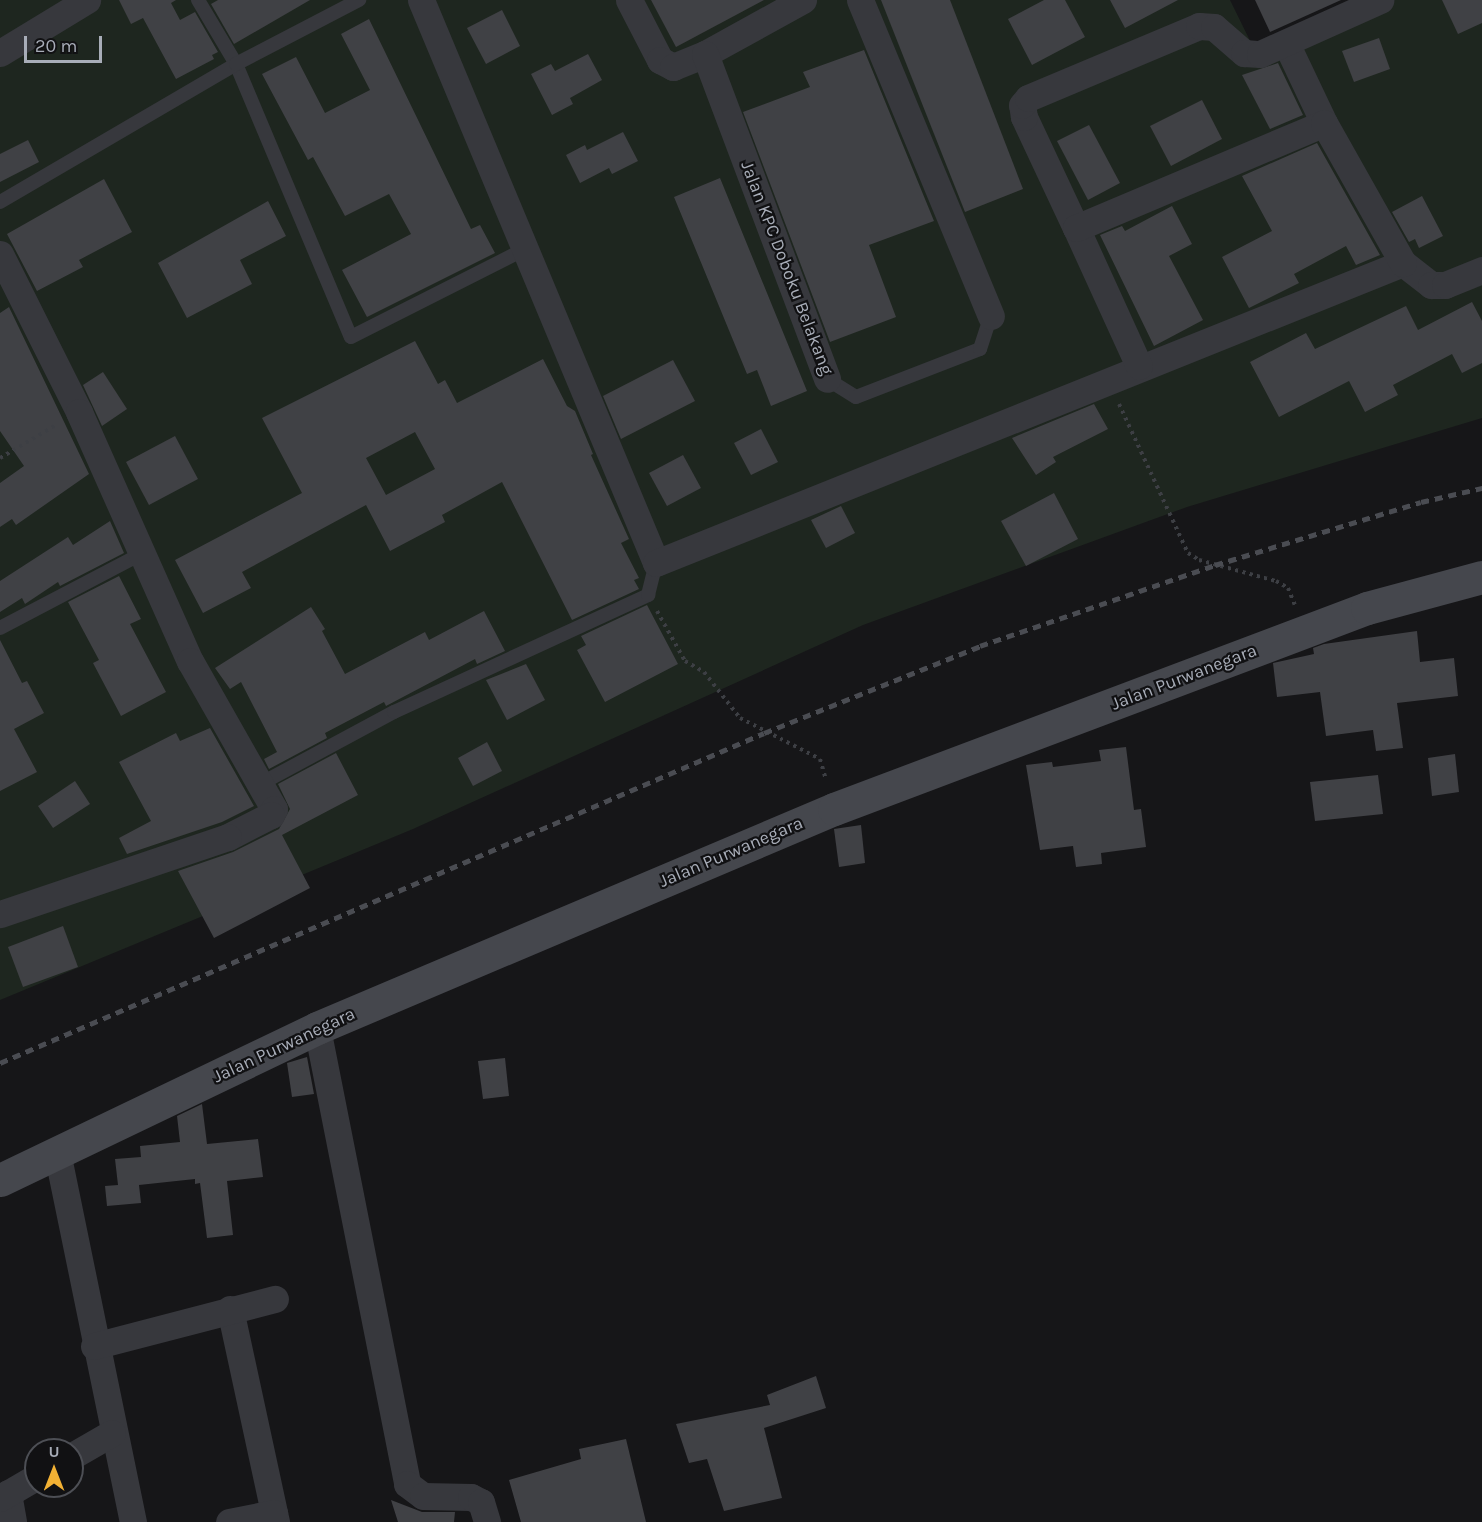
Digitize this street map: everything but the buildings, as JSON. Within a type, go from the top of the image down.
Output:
[{"type":"street","points":[[0,53],[87,0]]},
{"type":"street","points":[[421,0],[656,563],[1139,366],[1403,262]]},
{"type":"street","points":[[629,0],[667,66],[705,54],[803,0]]},
{"type":"street","name":"Jalan KPC Doboku Belakang","points":[[860,0],[991,316]]},
{"type":"street","points":[[1139,366],[1024,117],[1022,105],[1028,98],[1199,26],[1214,27],[1252,55],[1286,43],[1380,0]]},
{"type":"street","points":[[1286,43],[1324,123],[1403,262],[1431,285],[1446,285],[1482,270]]},
{"type":"street","name":"Jalan KPC Doboku Belakang","points":[[705,54],[827,379]]},
{"type":"street","points":[[1076,228],[1324,123]]},
{"type":"street","points":[[0,254],[79,412],[190,661],[274,805],[273,812],[228,837],[0,914]]},
{"type":"street","name":"Jalan Purwanegara","points":[[0,1180],[317,1028],[834,809],[1367,608],[1482,578]]},
{"type":"street","points":[[317,1028],[407,1485],[423,1496],[471,1497],[481,1502],[487,1522]]},
{"type":"street","points":[[57,1152],[94,1346],[133,1522]]},
{"type":"street","points":[[94,1346],[275,1299]]},
{"type":"street","points":[[229,1522],[275,1518],[230,1309]]},
{"type":"street","points":[[84,1449],[112,1433]]},
{"type":"street","points":[[13,1522],[4,1496],[24,1484]]},
{"type":"lane","points":[[198,0],[236,64],[351,337],[525,249]]},
{"type":"lane","points":[[0,202],[236,64],[359,0]]},
{"type":"lane","name":"Jalan KPC Doboku Belakang","points":[[827,379],[856,397],[980,350],[991,316]]},
{"type":"lane","points":[[0,628],[141,554]]},
{"type":"lane","points":[[262,783],[394,712],[648,595],[656,563]]},
{"type":"path","points":[[1108,379],[1188,553],[1199,560],[1276,581],[1288,588],[1306,631]]},
{"type":"path","points":[[0,458],[79,412]]},
{"type":"path","points":[[648,595],[686,662],[704,672],[740,718],[820,759],[834,809]]},
{"type":"shaded area","points":[[0,0],[1230,0],[1260,61],[1394,0],[1482,0],[1482,418],[1187,507],[863,625],[413,829],[0,1000]]},
{"type":"railway","points":[[0,1063],[764,733],[980,646],[1215,565],[1421,502],[1482,488]]}]
